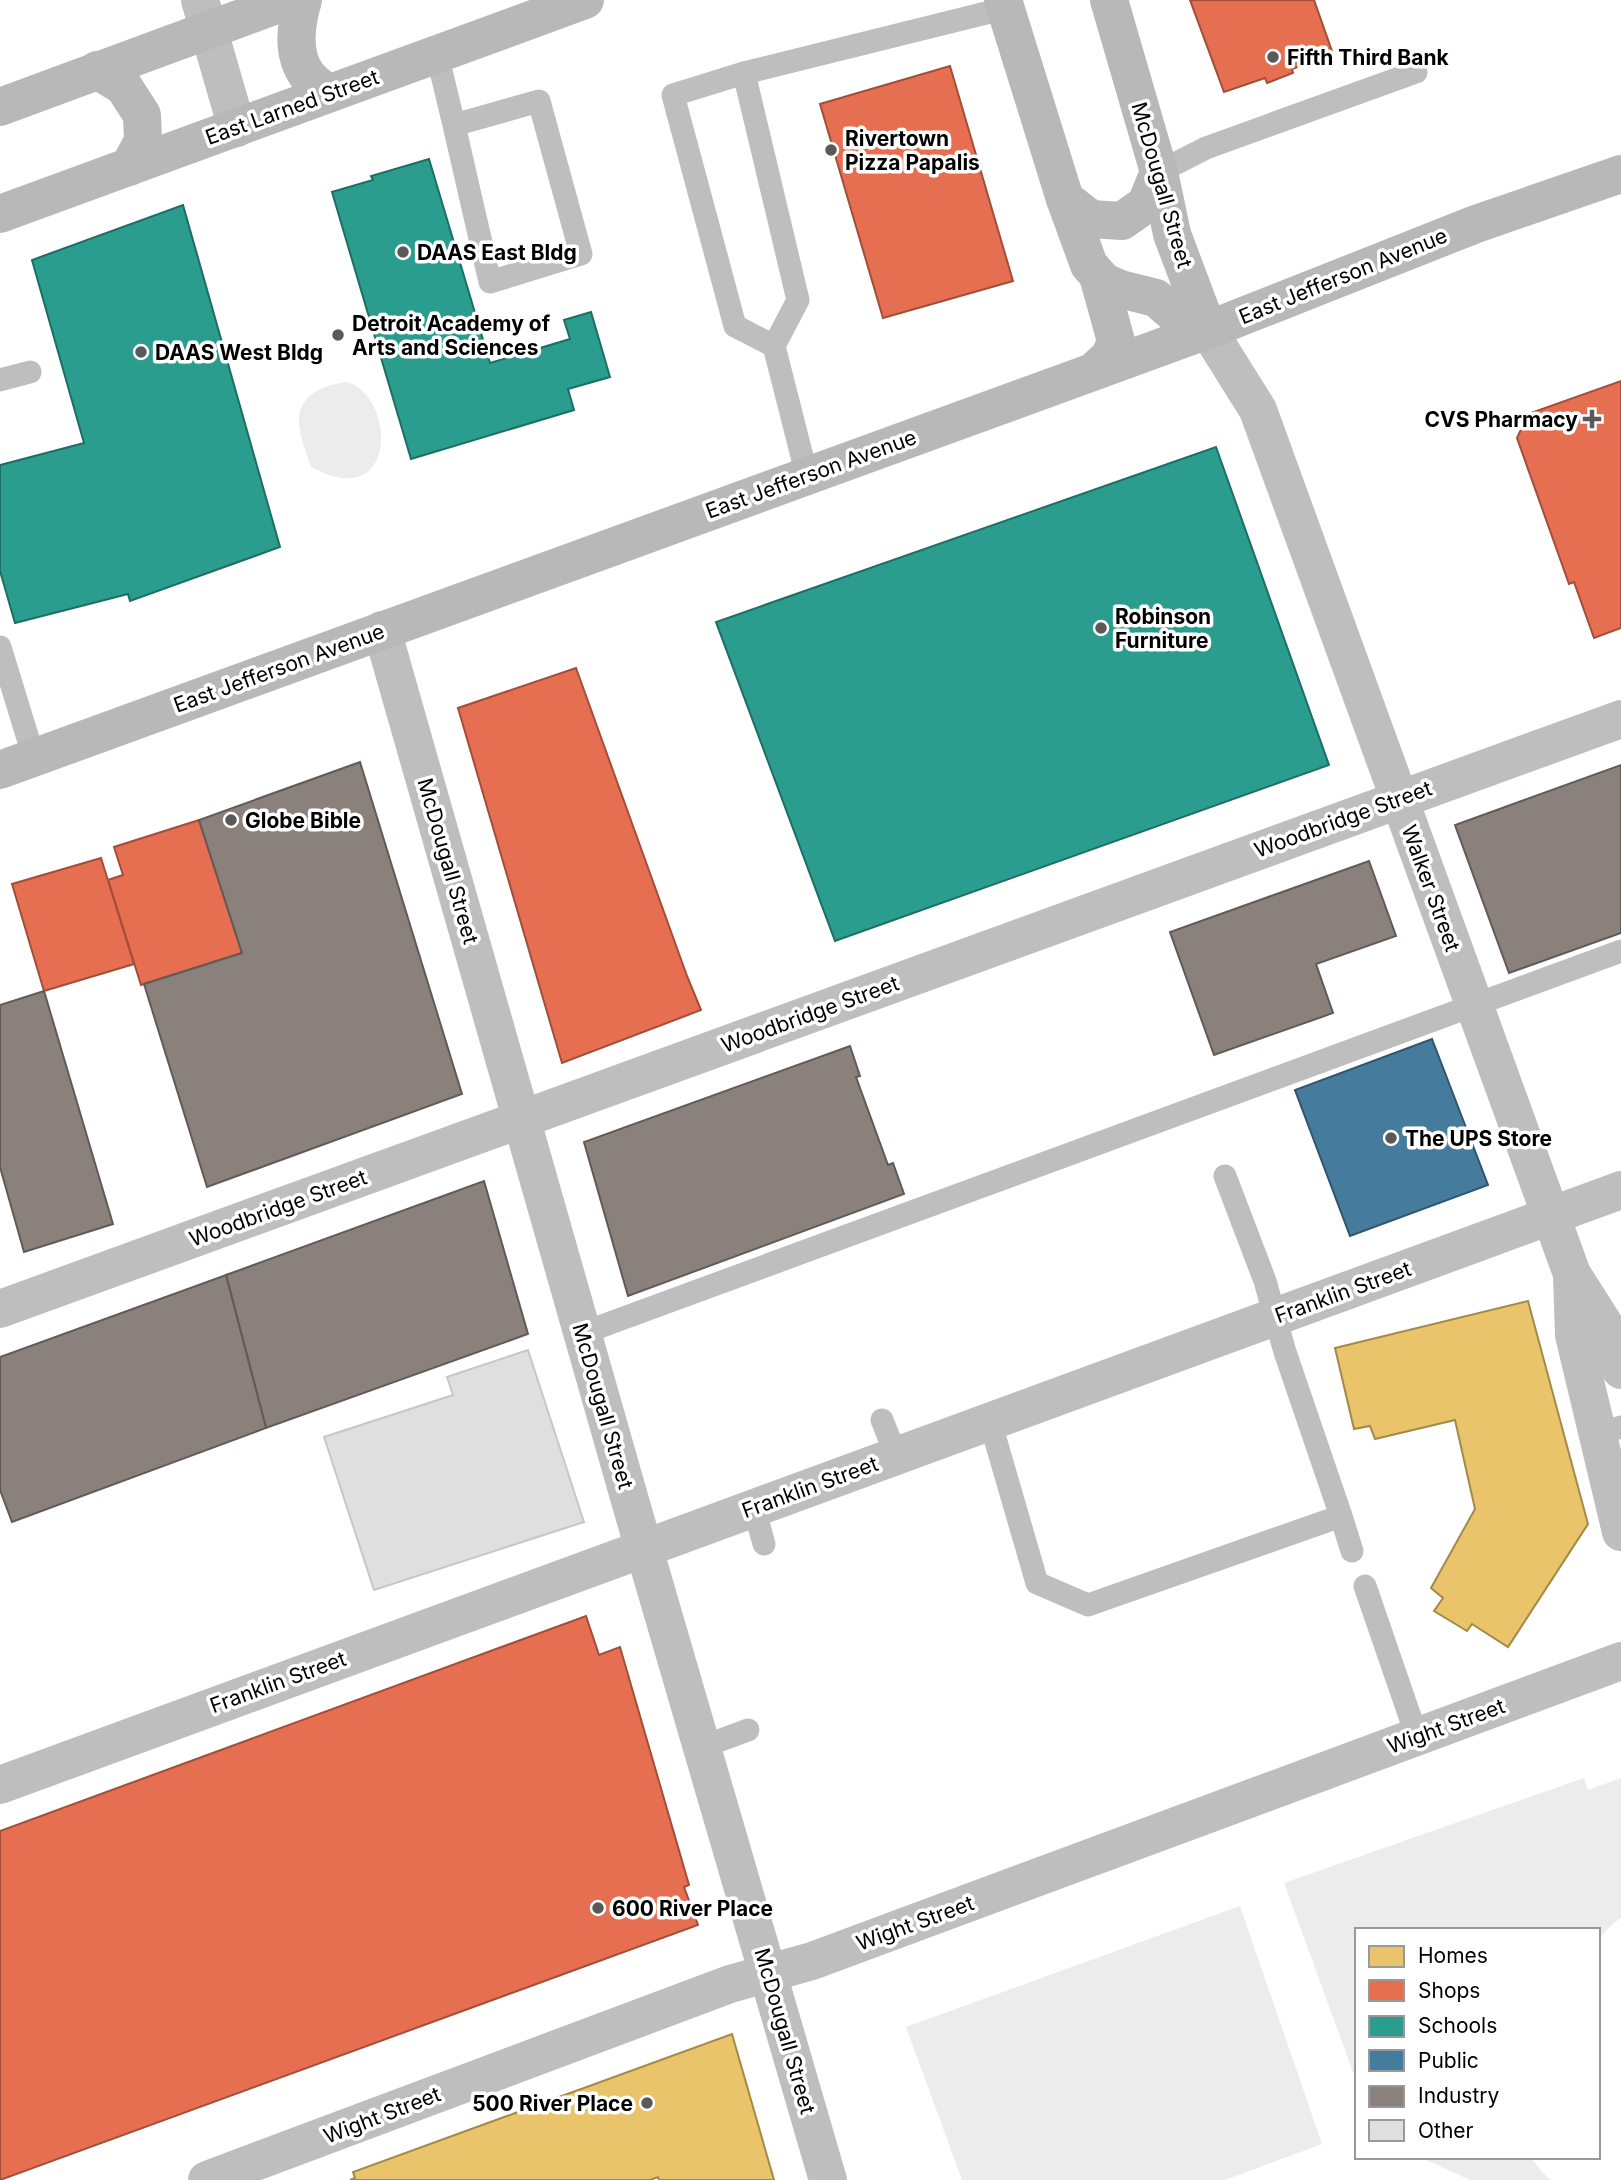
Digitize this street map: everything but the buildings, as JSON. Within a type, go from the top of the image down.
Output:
[{"type":"street","points":[[0,107],[97,70],[205,15],[289,0]]},
{"type":"street","points":[[303,0],[296,22],[296,49],[307,75],[328,93]]},
{"type":"street","name":"East Larned Street","points":[[0,214],[585,0]]},
{"type":"street","name":"McDougall Street","points":[[1109,0],[1159,172],[1172,234],[1208,330]]},
{"type":"street","points":[[1005,4],[1065,199],[1089,265],[1104,282],[1156,298],[1180,319],[1208,330]]},
{"type":"street","points":[[205,15],[237,128]]},
{"type":"street","points":[[97,70],[124,87],[142,115],[143,141],[128,167]]},
{"type":"street","points":[[1065,199],[1091,219],[1122,221],[1146,204],[1159,172]]},
{"type":"street","name":"East Jefferson Avenue","points":[[17,764],[1208,330],[1476,224],[1621,174]]},
{"type":"street","points":[[1094,371],[1110,356],[1116,341],[1097,276]]},
{"type":"street","name":"Walker Street","points":[[1208,330],[1258,410],[1550,1216],[1572,1274],[1605,1326],[1621,1370]]},
{"type":"street","name":"McDougall Street","points":[[382,631],[828,2180]]},
{"type":"street","name":"Woodbridge Street","points":[[0,1309],[1621,719]]},
{"type":"street","name":"Franklin Street","points":[[0,1784],[1621,1190]]},
{"type":"street","points":[[1572,1274],[1574,1335],[1609,1430],[1621,1532]]},
{"type":"street","name":"Wight Street","points":[[207,2180],[730,1984],[812,1961],[1621,1661]]},
{"type":"lane","points":[[774,346],[735,326],[673,95],[744,73],[1005,4]]},
{"type":"lane","points":[[437,54],[453,125],[490,282],[581,254],[539,101],[453,125]]},
{"type":"lane","points":[[1159,172],[1206,148],[1416,72]]},
{"type":"lane","points":[[744,73],[799,300],[774,346],[807,476]]},
{"type":"lane","points":[[0,380],[30,372]]},
{"type":"lane","points":[[0,647],[17,764]]},
{"type":"lane","points":[[583,1333],[1621,951]]},
{"type":"lane","points":[[1225,1176],[1265,1281],[1352,1551]]},
{"type":"lane","points":[[882,1420],[896,1455]]},
{"type":"lane","points":[[990,1421],[1037,1583],[1088,1605],[1340,1516]]},
{"type":"lane","points":[[754,1508],[764,1545]]},
{"type":"lane","points":[[1365,1586],[1417,1737]]},
{"type":"lane","points":[[702,1747],[748,1730]]},
{"type":"shaded area","points":[[347,382],[363,392],[374,408],[380,428],[380,448],[374,465],[361,476],[340,478],[311,467],[299,424],[302,406],[313,393]]},
{"type":"shaded area","points":[[1584,1778],[1588,1790],[1621,1778],[1621,1918],[1600,1938],[1600,1928],[1355,1928],[1355,2078],[1284,1883]]},
{"type":"shaded area","points":[[1240,1906],[1322,2144],[1225,2180],[962,2180],[906,2027]]},
{"type":"shaded area","points":[[1424,2159],[1532,2159],[1551,2180],[1470,2180]]},
{"type":"place","name":"Fifth Third Bank","points":[[1273,57]]},
{"type":"place","name":"Rivertown Pizza Papalis","points":[[831,150]]},
{"type":"place","name":"DAAS East Bldg","points":[[403,252]]},
{"type":"place","name":"Detroit Academy of Arts and Sciences","points":[[338,335]]},
{"type":"place","name":"DAAS West Bldg","points":[[141,352]]},
{"type":"place","name":"CVS Pharmacy","points":[[1592,419]]},
{"type":"place","name":"Robinson Furniture","points":[[1101,628]]},
{"type":"place","name":"Globe Bible","points":[[231,820]]},
{"type":"place","name":"The UPS Store","points":[[1391,1138]]},
{"type":"place","name":"600 River Place","points":[[598,1908]]},
{"type":"place","name":"500 River Place","points":[[647,2103]]}]
